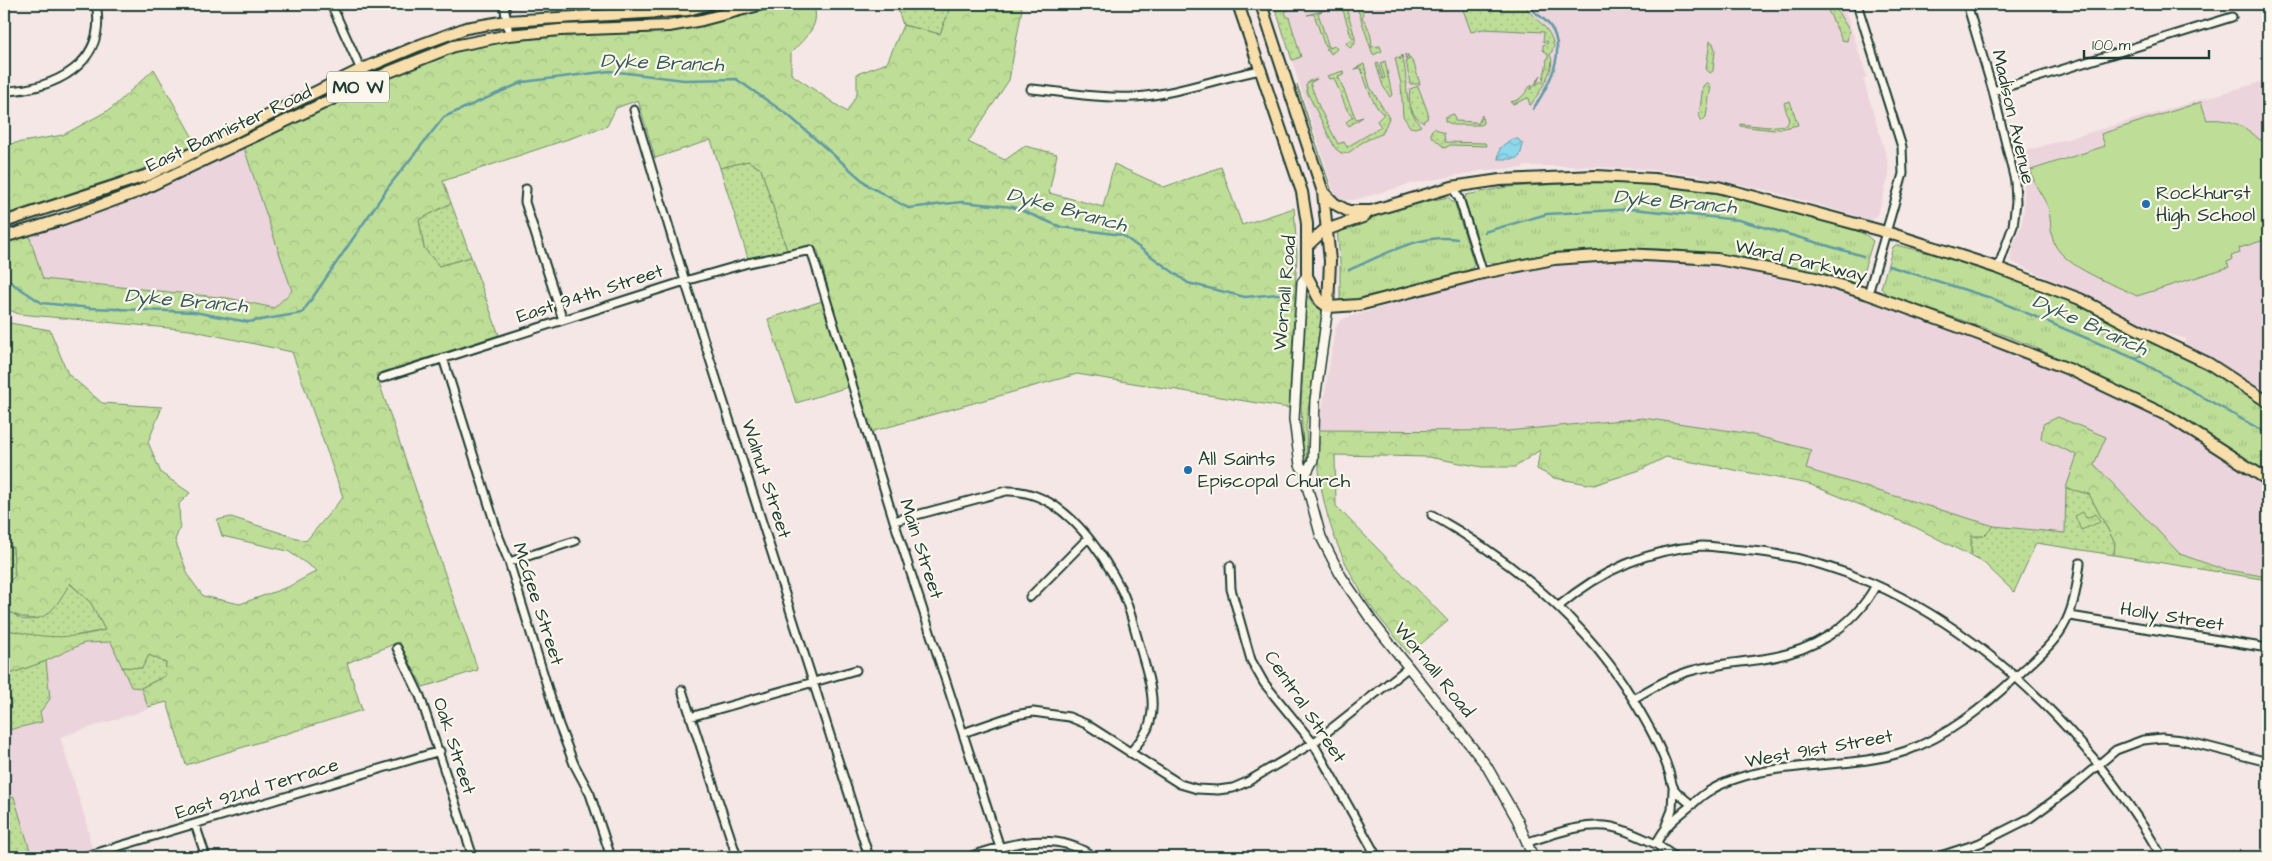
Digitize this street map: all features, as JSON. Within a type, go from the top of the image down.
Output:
[{"type":"main road","name":"East Bannister Road","points":[[4,222],[148,175],[360,70],[420,44],[466,28],[508,21],[688,10],[709,4]]},
{"type":"main road","name":"East Bannister Road","points":[[4,237],[63,219],[137,192],[388,72],[454,46],[509,35],[560,30],[669,26],[732,13],[763,4]]},
{"type":"main road","name":"Wornall Road","points":[[1238,4],[1262,70],[1306,208],[1307,276],[1302,282],[1294,420],[1300,465],[1306,474],[1307,486],[1319,529],[1331,558],[1349,589],[1372,622],[1486,765],[1508,800],[1533,857]]},
{"type":"main road","name":"Wornall Road","points":[[1261,4],[1323,192],[1330,260],[1328,307],[1315,400],[1313,460],[1306,474]]},
{"type":"main road","points":[[1323,192],[1335,204],[1348,211],[1371,211],[1452,187],[1500,180],[1596,176],[1654,179],[1718,187],[1886,232],[1998,268],[2080,299],[2208,363],[2268,402]]},
{"type":"main road","points":[[1308,245],[1327,229],[1363,217],[1371,211]]},
{"type":"main road","name":"Ward Parkway","points":[[1328,307],[1359,304],[1483,273],[1554,259],[1626,254],[1717,260],[1816,278],[1868,294],[2071,370],[2170,416],[2268,480]]},
{"type":"main road","points":[[1307,276],[1320,302],[1328,307]]},
{"type":"street","points":[[4,91],[39,87],[56,82],[79,64],[94,39],[97,21],[96,4]]},
{"type":"street","points":[[331,4],[367,83]]},
{"type":"street","points":[[504,4],[509,35]]},
{"type":"street","points":[[1857,4],[1904,158],[1903,174],[1868,294]]},
{"type":"street","name":"Madison Avenue","points":[[1967,4],[1994,91],[2015,181],[2016,202],[2013,226],[1998,268]]},
{"type":"street","points":[[1994,91],[2232,17]]},
{"type":"street","points":[[1031,89],[1134,97],[1158,94],[1262,70]]},
{"type":"street","name":"Walnut Street","points":[[634,110],[685,281],[869,857]]},
{"type":"street","points":[[1452,187],[1459,198],[1483,273]]},
{"type":"street","points":[[526,189],[525,202],[563,320]]},
{"type":"street","name":"East 94th Street","points":[[382,378],[685,281],[748,263],[810,250]]},
{"type":"street","name":"Main Street","points":[[810,250],[894,521],[1003,857]]},
{"type":"street","name":"McGee Street","points":[[443,358],[559,725],[574,764],[590,794],[611,857]]},
{"type":"street","points":[[894,521],[1013,491],[1035,494],[1049,501],[1071,519],[1100,554],[1121,590],[1131,614],[1150,685],[1152,701],[1150,721],[1144,735],[1130,754]]},
{"type":"street","points":[[1432,515],[1496,554],[1525,576],[1558,606],[1598,650],[1633,699],[1670,773],[1673,789],[1672,810],[1666,826]]},
{"type":"street","points":[[1030,597],[1088,538]]},
{"type":"street","points":[[509,562],[576,541]]},
{"type":"street","points":[[1558,606],[1581,587],[1624,564],[1658,553],[1703,546],[1761,551],[1831,566],[1876,585],[1917,607],[1966,638],[2016,678],[2061,721],[2099,765],[2134,812],[2162,857]]},
{"type":"street","name":"West 91st Street","points":[[1656,844],[1666,826],[1707,792],[1745,776],[1868,760],[1906,751],[1958,724],[2016,678],[2059,635],[2070,616],[2077,588],[2080,563]]},
{"type":"street","name":"Central Street","points":[[1230,566],[1231,589],[1251,660],[1264,683],[1313,743],[1377,857]]},
{"type":"street","points":[[1633,699],[1669,678],[1687,672],[1715,665],[1782,656],[1819,642],[1837,632],[1855,616],[1867,601],[1876,585]]},
{"type":"street","name":"Holly Street","points":[[2070,616],[2268,648]]},
{"type":"street","name":"Oak Street","points":[[397,648],[420,696],[440,751],[473,857]]},
{"type":"street","points":[[963,733],[1015,714],[1051,713],[1086,724],[1130,754],[1180,784],[1197,789],[1218,790],[1233,788],[1247,782],[1313,743],[1409,667]]},
{"type":"street","points":[[690,718],[856,670]]},
{"type":"street","points":[[682,690],[737,857]]},
{"type":"street","points":[[1937,857],[1980,843],[2030,818],[2052,803],[2116,750],[2128,744],[2162,738],[2182,740],[2268,762]]},
{"type":"street","name":"East 92nd Terrace","points":[[82,857],[440,751]]},
{"type":"street","points":[[1673,789],[1692,805]]},
{"type":"street","points":[[195,824],[206,857]]},
{"type":"street","points":[[1528,842],[1567,830],[1600,826],[1613,827],[1656,844],[1675,857]]},
{"type":"street","points":[[968,857],[999,847],[1053,840],[1067,843],[1094,857]]},
{"type":"shaded area","points":[[1274,4],[1843,4],[1867,77],[1863,78],[1888,162],[1889,176],[1879,210],[1875,218],[1870,220],[1774,192],[1696,175],[1645,169],[1578,166],[1527,166],[1522,168],[1486,170],[1410,184],[1354,200],[1341,200],[1335,195]]},
{"type":"shaded area","name":"Rockhurst High School","points":[[2268,80],[2268,396],[2184,344],[2187,339],[2146,328],[2086,295],[2010,261],[2024,211],[2024,176],[2019,153]]},
{"type":"shaded area","points":[[244,148],[292,291],[274,308],[228,298],[42,279],[29,235],[152,190]]},
{"type":"shaded area","points":[[1637,259],[1699,262],[1802,280],[1953,329],[2093,386],[2152,415],[2268,486],[2268,577],[2222,569],[2180,554],[2094,464],[2077,455],[2066,488],[2065,533],[1994,526],[1806,469],[1810,450],[1745,433],[1643,418],[1507,431],[1319,430],[1335,329],[1339,322],[1345,318],[1461,284],[1514,272],[1569,262]]},
{"type":"shaded area","points":[[111,642],[131,687],[141,688],[149,709],[60,737],[86,821],[92,850],[70,857],[4,857],[4,676],[46,661],[84,643]]},
{"type":"green space","points":[[783,4],[813,4],[815,12],[814,25],[811,31],[791,53],[791,74],[847,112],[857,94],[857,74],[887,63],[903,25],[940,34],[949,11],[934,4],[1020,4],[1022,9],[1009,80],[968,142],[1005,160],[1025,146],[1057,154],[1049,193],[1103,207],[1114,164],[1164,187],[1221,167],[1242,225],[1294,208],[1297,254],[1289,408],[1077,374],[863,434],[848,387],[796,403],[768,319],[831,298],[818,251],[811,245],[787,250],[761,169],[748,161],[720,168],[711,140],[655,158],[638,100],[616,108],[607,126],[443,181],[451,203],[419,220],[424,248],[439,266],[471,257],[499,335],[376,374],[478,670],[423,687],[399,642],[347,663],[362,710],[186,765],[167,702],[148,707],[141,688],[165,676],[166,663],[149,655],[142,668],[122,667],[111,642],[84,643],[46,661],[4,676],[4,629],[54,637],[105,630],[91,603],[70,583],[52,610],[39,618],[30,619],[8,611],[4,599],[4,587],[15,576],[13,547],[6,545],[4,548],[4,322],[50,330],[68,374],[102,403],[162,407],[148,442],[161,473],[190,493],[179,504],[180,527],[175,540],[189,577],[203,596],[240,604],[288,587],[317,571],[288,551],[222,536],[217,520],[231,517],[306,541],[343,497],[292,352],[190,330],[19,314],[4,308],[4,242],[29,235],[43,279],[228,298],[274,308],[292,291],[244,148],[396,74],[465,49],[499,42],[544,37],[662,31],[707,25]]},
{"type":"green space","points":[[896,4],[934,4],[949,11],[940,34],[903,25]]},
{"type":"green space","points":[[1274,4],[1294,4],[1295,6],[1285,12],[1287,17],[1289,17],[1301,57],[1292,60]]},
{"type":"green space","points":[[1341,4],[1345,4],[1355,37],[1355,44],[1350,48],[1346,43],[1354,38],[1351,36]]},
{"type":"green space","points":[[1356,4],[1360,4],[1362,18],[1371,36],[1371,47],[1380,46],[1382,51],[1373,55]]},
{"type":"green space","points":[[1461,4],[1524,4],[1546,28],[1554,47],[1550,55],[1552,60],[1551,66],[1546,81],[1530,106],[1528,98],[1513,104],[1510,102],[1521,98],[1532,84],[1531,90],[1541,75],[1536,85],[1543,80],[1546,60],[1548,59],[1548,54],[1543,50],[1543,45],[1548,43],[1547,41],[1543,42],[1544,32],[1483,29],[1471,32]]},
{"type":"green space","points":[[1825,4],[1833,4],[1849,30],[1847,41],[1842,40]]},
{"type":"green space","points":[[1324,10],[1318,13],[1329,48],[1335,46],[1337,49],[1331,54],[1325,49],[1327,47],[1324,44],[1314,14],[1307,15]]},
{"type":"green space","points":[[1710,41],[1713,43],[1715,50],[1713,71],[1710,73],[1706,69]]},
{"type":"green space","points":[[1405,54],[1407,60],[1409,60],[1407,54],[1414,64],[1420,84],[1410,84]]},
{"type":"green space","points":[[1402,55],[1408,101],[1415,118],[1421,126],[1415,128],[1410,127],[1403,116],[1401,84],[1395,58],[1399,57],[1400,60]]},
{"type":"green space","points":[[1385,61],[1392,95],[1390,97],[1383,86],[1376,64],[1378,63],[1383,79],[1385,78],[1380,63]]},
{"type":"green space","points":[[1364,64],[1370,87],[1389,118],[1382,134],[1363,142],[1349,152],[1339,152],[1335,148],[1307,92],[1306,85],[1309,81],[1317,79],[1310,83],[1320,109],[1338,144],[1344,142],[1347,147],[1381,127],[1377,121],[1384,114],[1373,101],[1361,68],[1354,69]]},
{"type":"green space","points":[[154,69],[197,145],[143,169],[4,215],[4,145],[63,135],[111,109]]},
{"type":"green space","points":[[1343,71],[1344,74],[1338,76],[1356,119],[1363,117],[1349,126],[1346,122],[1353,117],[1347,110],[1334,78],[1329,79],[1327,76]]},
{"type":"green space","points":[[1707,82],[1711,86],[1706,117],[1702,121],[1699,116],[1703,86]]},
{"type":"green space","points":[[1297,84],[1300,93],[1333,195],[1298,90]]},
{"type":"green space","points":[[1418,86],[1428,113],[1427,119],[1423,121],[1424,123],[1413,113],[1410,104],[1410,89]]},
{"type":"green space","points":[[1790,101],[1798,125],[1774,130],[1740,126],[1740,124],[1768,127],[1786,125],[1789,121],[1784,103]]},
{"type":"green space","name":"Rockhurst High School","points":[[2201,102],[2207,120],[2229,121],[2248,130],[2260,140],[2268,138],[2268,239],[2239,248],[2240,253],[2231,256],[2232,260],[2227,262],[2229,267],[2137,296],[2079,268],[2068,260],[2054,243],[2049,209],[2032,176],[2031,170],[2105,146],[2101,134]]},
{"type":"green space","points":[[1454,114],[1455,121],[1475,122],[1478,124],[1482,115],[1483,123],[1481,125],[1454,125],[1445,121],[1445,117]]},
{"type":"green space","points":[[1434,128],[1444,133],[1445,142],[1485,143],[1487,146],[1450,145],[1445,148],[1431,136],[1431,131]]},
{"type":"green space","points":[[748,161],[761,169],[787,250],[748,258],[720,168]]},
{"type":"green space","points":[[1602,182],[1691,190],[1749,200],[1850,228],[1873,241],[1860,282],[1856,284],[1739,258],[1680,250],[1620,249],[1573,253],[1495,264],[1484,261],[1465,200],[1466,195],[1507,187]]},
{"type":"green space","points":[[1448,197],[1455,204],[1474,264],[1473,267],[1466,272],[1349,301],[1340,300],[1340,262],[1337,228],[1407,206]]},
{"type":"green space","points":[[451,203],[471,257],[439,266],[424,248],[419,220]]},
{"type":"green space","points":[[1896,245],[1948,258],[2079,304],[2200,365],[2268,407],[2268,473],[2153,406],[2094,375],[2034,347],[1998,333],[1887,295],[1881,288],[1893,247]]},
{"type":"green space","points":[[1307,295],[1312,303],[1322,311],[1322,315],[1306,425],[1307,465],[1304,467],[1301,406]]},
{"type":"green space","points":[[2058,417],[2106,437],[2094,464],[2180,554],[2222,569],[2268,577],[2268,580],[2114,555],[2115,543],[2089,494],[2066,488],[2077,455],[2041,439],[2043,424]]},
{"type":"green space","points":[[1643,418],[1745,433],[1811,450],[1806,469],[1994,526],[1984,536],[1971,536],[1971,556],[1917,528],[1809,484],[1666,457],[1640,470],[1594,485],[1554,478],[1537,469],[1540,450],[1515,467],[1482,467],[1428,457],[1335,455],[1336,506],[1448,621],[1409,654],[1367,601],[1342,555],[1327,515],[1322,494],[1318,452],[1319,430],[1507,431]]},
{"type":"green space","points":[[2066,488],[2089,494],[2115,543],[2114,555],[2036,543],[2014,592],[1984,563],[1971,556],[1971,536],[1984,536],[1994,526],[2065,533]]},
{"type":"green space","points":[[2083,512],[2086,518],[2096,514],[2100,522],[2081,530],[2075,516]]},
{"type":"green space","points":[[6,545],[13,547],[15,576],[4,587],[4,548]]},
{"type":"green space","points":[[69,583],[91,603],[105,630],[64,638],[34,636],[4,629],[4,599],[8,611],[22,619],[31,620],[45,615],[51,610],[57,604]]},
{"type":"green space","points":[[149,655],[166,663],[165,676],[141,688],[131,687],[122,667],[142,668]]},
{"type":"green space","points":[[46,661],[50,699],[40,712],[42,722],[4,731],[4,676]]},
{"type":"green space","points":[[4,789],[7,799],[14,797],[32,857],[4,857]]},
{"type":"water","points":[[1518,139],[1523,145],[1520,156],[1515,159],[1498,159],[1500,148],[1510,140]]},
{"type":"waterway","points":[[1528,4],[1550,26],[1557,46],[1554,69],[1550,80],[1533,109]]},
{"type":"waterway","name":"Dyke Branch","points":[[4,278],[42,303],[91,308],[194,312],[248,322],[302,313],[389,186],[444,117],[523,82],[610,71],[684,80],[736,79],[788,115],[869,186],[908,208],[962,202],[1013,207],[1061,227],[1122,235],[1188,283],[1245,297],[1279,294]]},
{"type":"waterway","name":"Dyke Branch","points":[[1484,232],[1547,214],[1633,209],[1739,220],[1863,256]]},
{"type":"waterway","name":"Dyke Branch","points":[[1349,270],[1415,242],[1429,239],[1457,239]]},
{"type":"waterway","name":"Dyke Branch","points":[[1889,266],[1991,298],[2136,359],[2268,434]]},
{"type":"waterway","points":[[2136,359],[2149,350]]},
{"type":"place","name":"Rockhurst High School","points":[[2146,204]]},
{"type":"place","name":"All Saints Episcopal Church","points":[[1188,470]]}]
